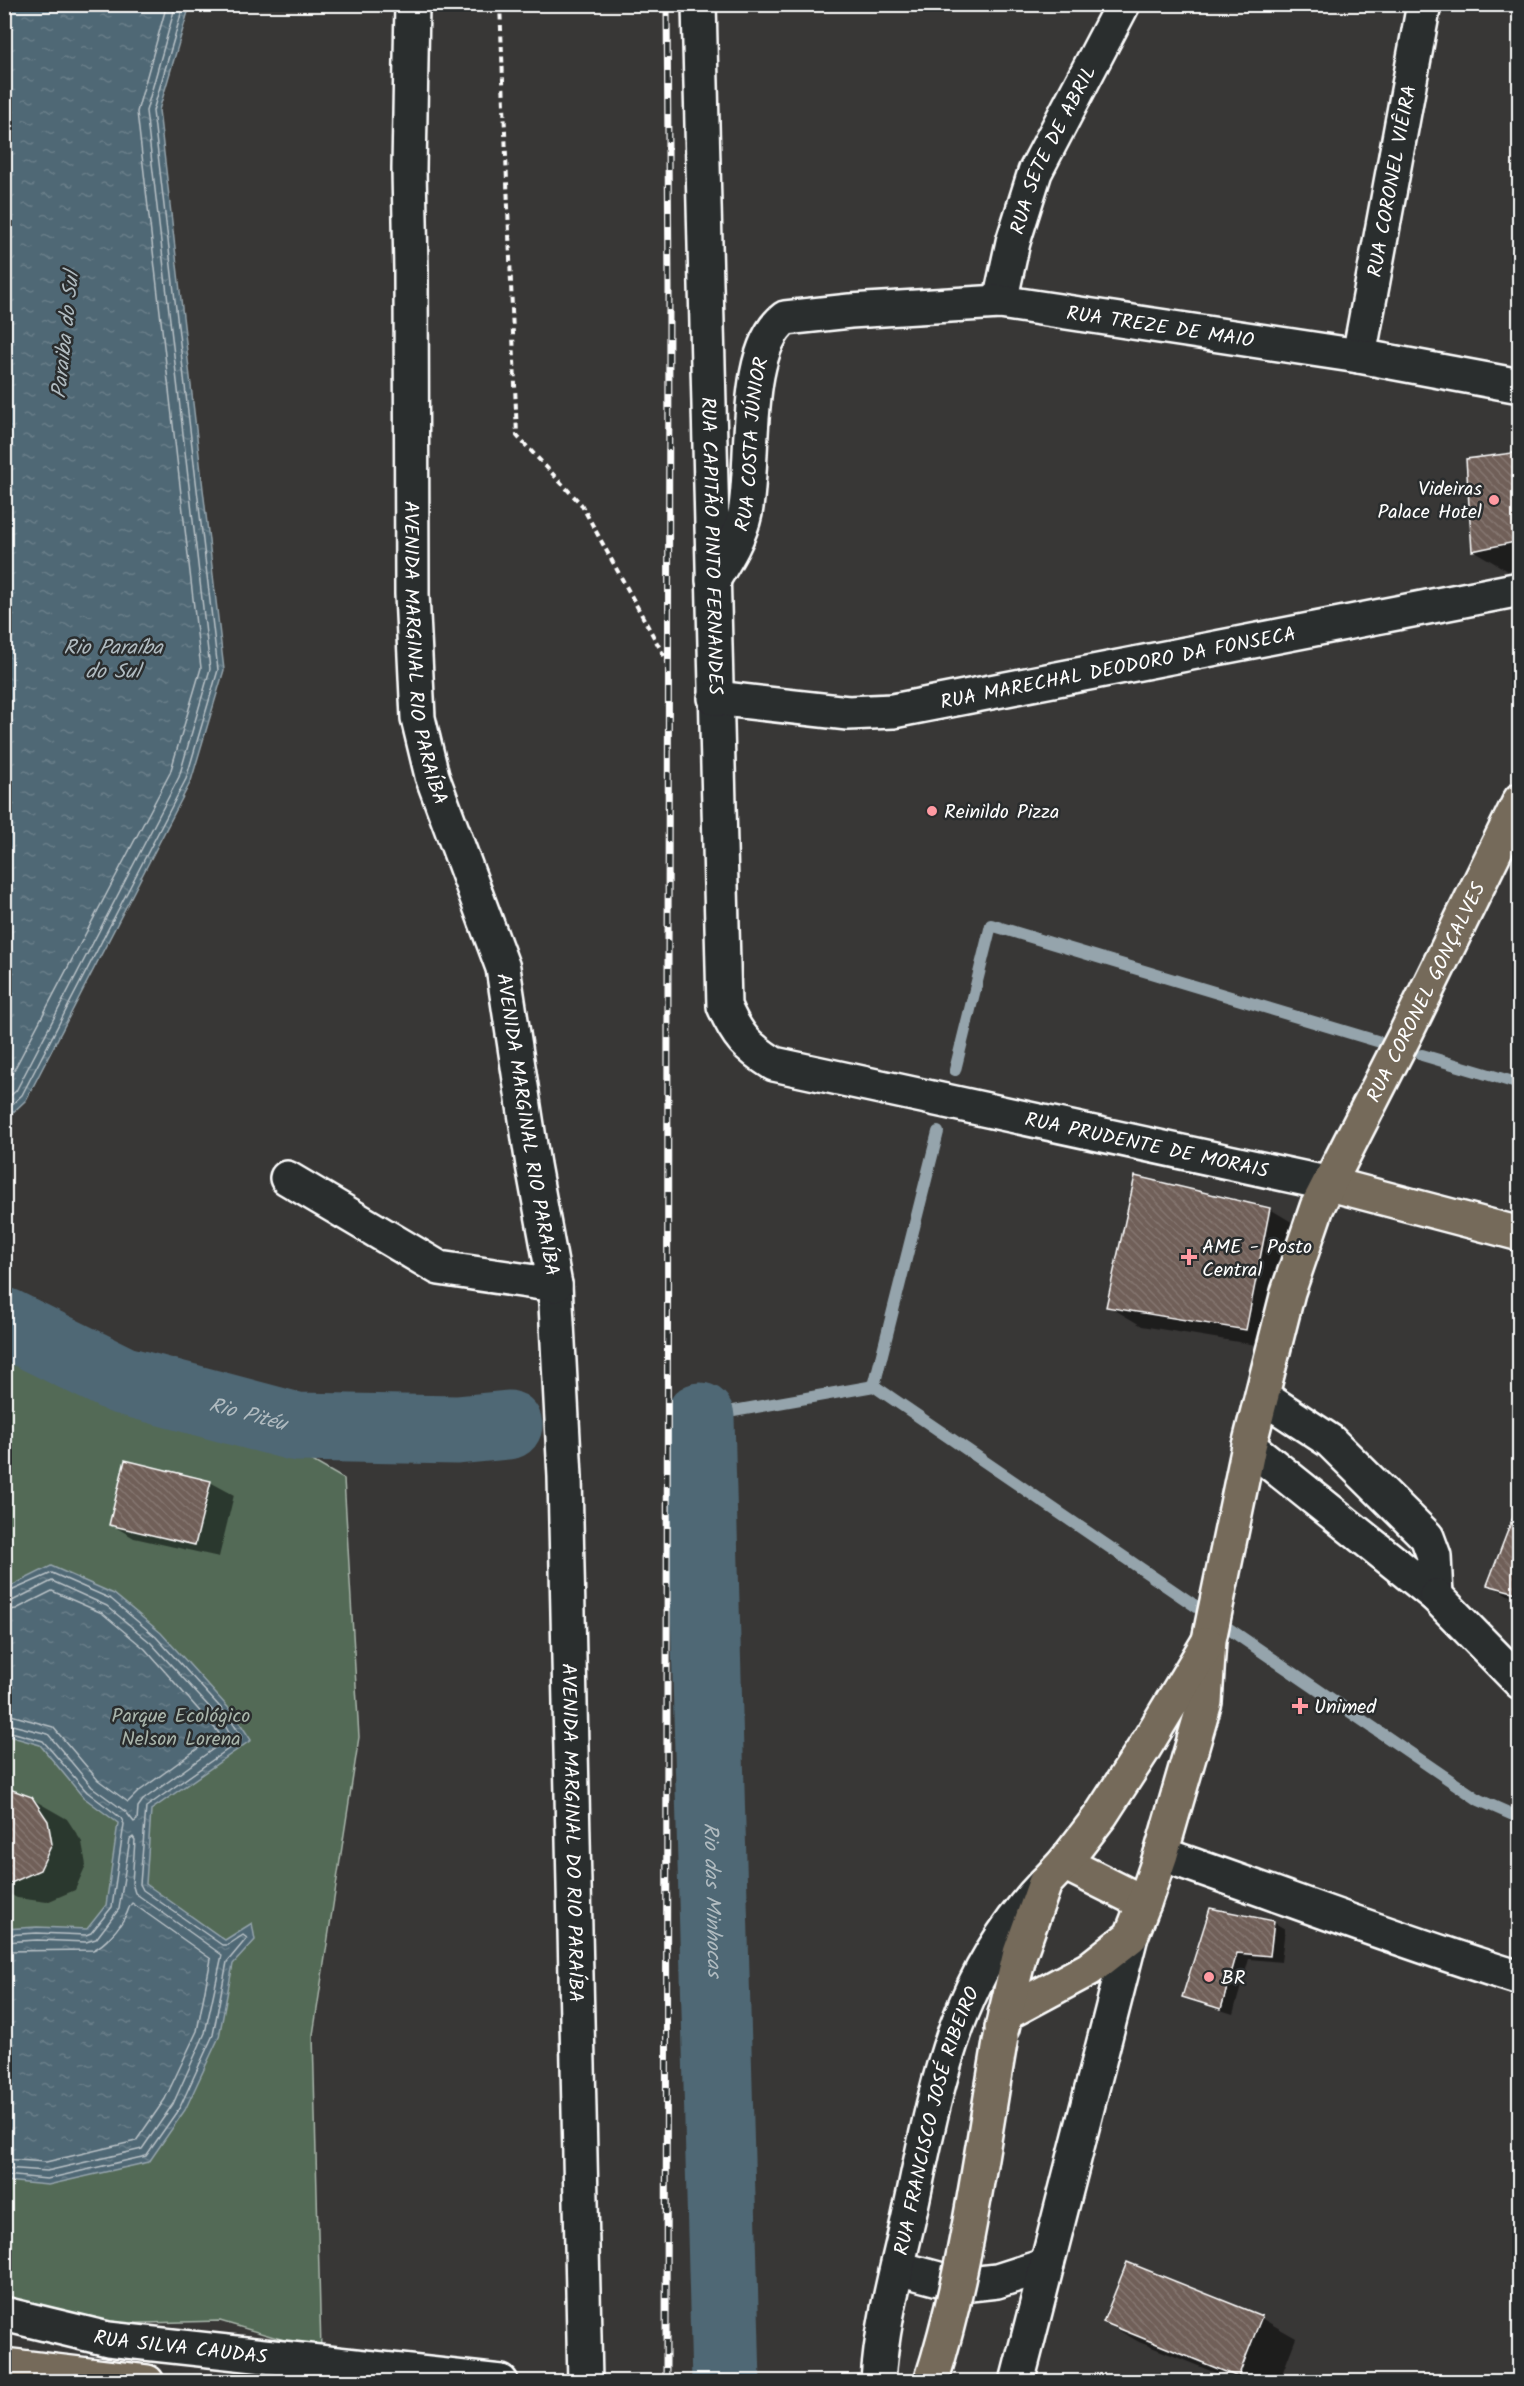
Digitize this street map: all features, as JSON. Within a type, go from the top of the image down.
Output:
[{"type":"main road","name":"RUA CORONEL GONÇALVES","points":[[1209,1640],[1249,1446],[1298,1258],[1317,1207],[1405,1035],[1520,800]]},
{"type":"main road","name":"RUA PRUDENTE DE MORAIS","points":[[1330,1184],[1520,1234]]},
{"type":"main road","points":[[1003,2025],[1089,1969],[1131,1936],[1161,1854],[1205,1702],[1209,1640]]},
{"type":"main road","points":[[932,2382],[961,2265],[1003,2025],[1020,1953],[1055,1873],[1101,1815],[1209,1640]]},
{"type":"main road","points":[[1055,1873],[1144,1903]]},
{"type":"main road","points":[[6,2366],[147,2382]]},
{"type":"street","name":"AVENIDA MARGINAL RIO PARAÍBA","points":[[412,4],[409,169],[412,582],[418,718],[432,776],[503,968],[533,1165],[555,1285]]},
{"type":"street","name":"RUA CAPITÃO PINTO FERNANDES","points":[[699,4],[723,1006],[734,1030],[751,1050],[774,1064]]},
{"type":"street","name":"RUA SETE DE ABRIL","points":[[1000,302],[1012,242],[1035,172],[1123,4]]},
{"type":"street","name":"RUA CORONEL VIÊIRA","points":[[1359,356],[1424,4]]},
{"type":"street","name":"RUA TREZE DE MAIO","points":[[798,317],[850,311],[1000,302],[1359,356],[1520,386]]},
{"type":"street","name":"RUA COSTA JÚNIOR","points":[[712,581],[736,539],[745,513],[756,378],[767,339],[778,323],[785,318],[798,317]]},
{"type":"street","name":"RUA MARECHAL DEODORO DA FONSECA","points":[[715,698],[848,713],[893,711],[1520,589]]},
{"type":"street","name":"RUA PRUDENTE DE MORAIS","points":[[774,1064],[1330,1184]]},
{"type":"street","points":[[287,1178],[438,1268],[555,1285]]},
{"type":"street","name":"AVENIDA MARGINAL DO RIO PARAÍBA","points":[[555,1285],[565,1477],[585,2382]]},
{"type":"street","points":[[1263,1397],[1330,1441],[1427,1537],[1434,1556],[1436,1596]]},
{"type":"street","points":[[1249,1446],[1436,1596],[1520,1682]]},
{"type":"street","points":[[1161,1854],[1332,1913],[1434,1952],[1520,1978]]},
{"type":"street","name":"RUA FRANCISCO JOSÉ RIBEIRO","points":[[878,2382],[879,2361],[939,2075],[967,1996],[997,1943],[1018,1913],[1055,1873]]},
{"type":"street","points":[[1017,2382],[1131,1936]]},
{"type":"street","points":[[898,2268],[961,2284],[997,2281],[1047,2265]]},
{"type":"street","name":"RUA SILVA CAUDAS","points":[[4,2314],[108,2339],[501,2382]]},
{"type":"path","points":[[500,4],[517,436],[581,504],[668,663]]},
{"type":"green space","name":"Parque Ecológico Nelson Lorena","points":[[4,1325],[54,1346],[163,1375],[344,1479],[359,1737],[313,2035],[321,2351],[220,2321],[108,2324],[5,2304]]},
{"type":"water","name":"Rio Paraíba do Sul","points":[[5,4],[190,5],[159,110],[224,670],[191,781],[26,1100],[5,1120]]},
{"type":"water","points":[[51,1566],[114,1594],[161,1633],[234,1714],[251,1740],[151,1810],[146,1884],[225,1940],[252,1923],[255,1940],[233,1964],[219,2037],[185,2110],[149,2162],[48,2185],[5,2181],[5,1929],[37,1927],[87,1929],[106,1905],[118,1823],[83,1797],[40,1745],[5,1735],[5,1589]]},
{"type":"building","name":"Videiras Palace Hotel","points":[[1520,452],[1520,541],[1472,551],[1466,459]]},
{"type":"building","name":"AME - Posto Central","points":[[1135,1176],[1270,1208],[1246,1330],[1106,1307]]},
{"type":"building","points":[[125,1460],[211,1481],[195,1545],[109,1525]]},
{"type":"building","points":[[1520,1499],[1520,1594],[1487,1585]]},
{"type":"building","points":[[4,1787],[32,1797],[48,1821],[52,1844],[40,1870],[11,1883],[4,1882]]},
{"type":"building","name":"BR","points":[[1210,1908],[1274,1921],[1270,1956],[1237,1953],[1221,2009],[1182,1997]]},
{"type":"building","points":[[1127,2262],[1262,2316],[1238,2377],[1103,2322]]},
{"type":"waterway","points":[[955,1070],[991,925],[1377,1041]]},
{"type":"waterway","points":[[1422,1055],[1520,1084]]},
{"type":"waterway","points":[[874,1386],[938,1132]]},
{"type":"waterway","name":"Rio Pitéu","points":[[4,1322],[121,1380],[297,1427],[457,1430],[508,1425]]},
{"type":"waterway","points":[[700,1417],[874,1386],[1479,1800],[1520,1818]]},
{"type":"waterway","name":"Rio das Minhocas","points":[[700,1417],[726,2382]]},
{"type":"railway","points":[[666,2382],[669,287],[667,4]]},
{"type":"place","name":"Videiras Palace Hotel","points":[[1494,500]]},
{"type":"place","name":"Reinildo Pizza","points":[[932,811]]},
{"type":"place","name":"AME - Posto Central","points":[[1189,1257]]},
{"type":"place","name":"Unimed","points":[[1300,1706]]},
{"type":"place","name":"BR","points":[[1209,1977]]},
{"type":"water label","name":"Paraiba do Sul","points":[[65,335]]}]
